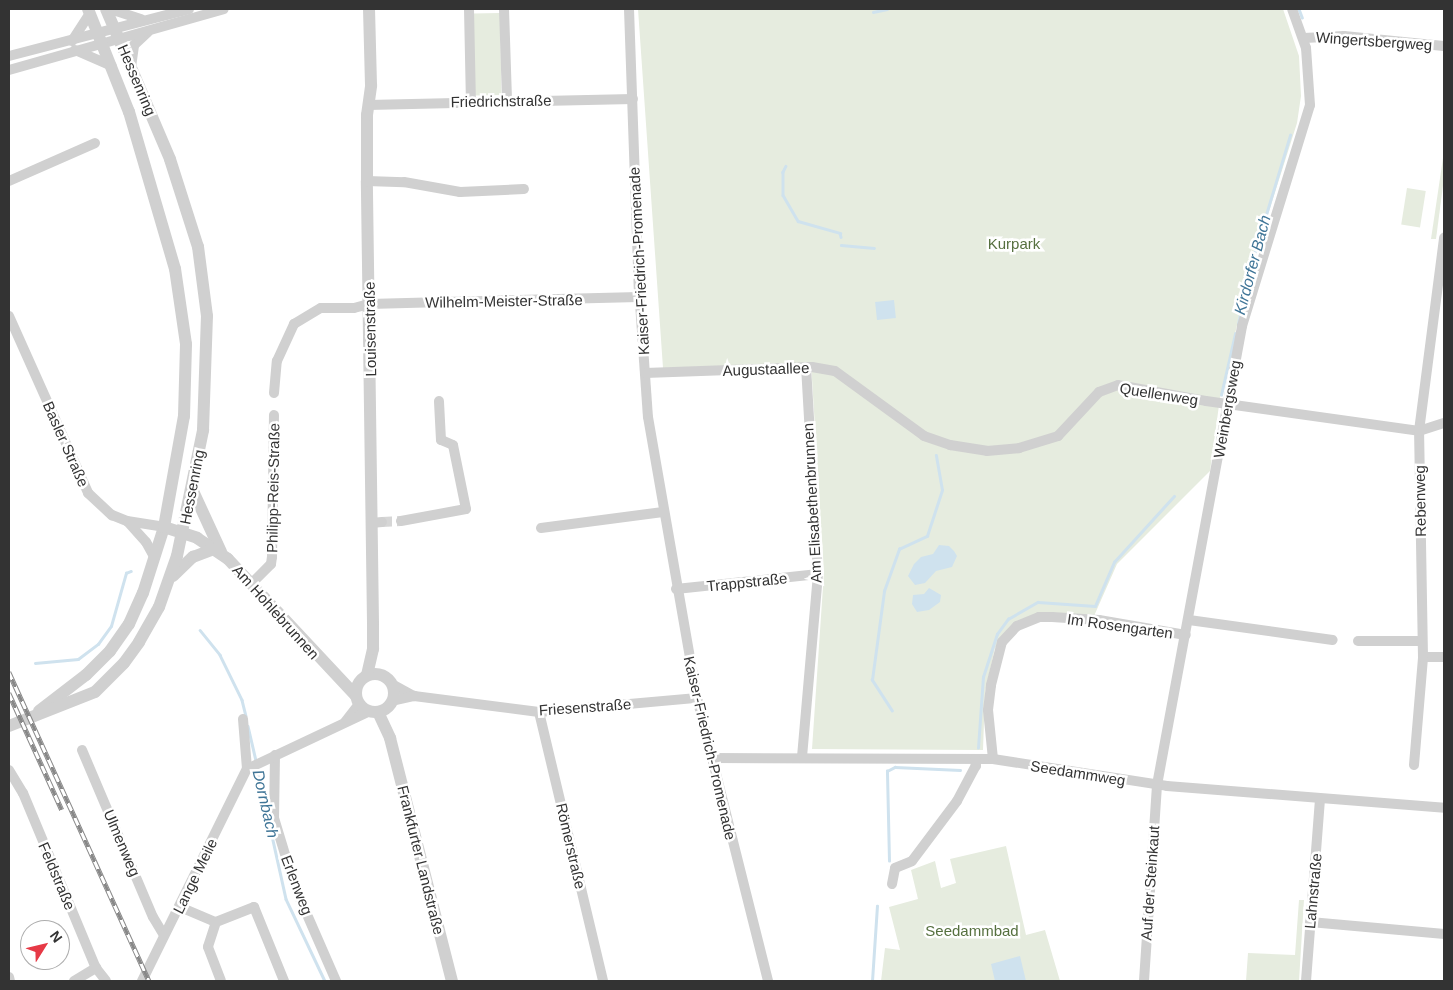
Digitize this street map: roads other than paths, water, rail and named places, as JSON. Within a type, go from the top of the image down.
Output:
[{"type":"street","name":"Hessenring","points":[[36,714],[81,699],[104,684],[124,662],[150,625],[170,580],[183,533],[203,430],[207,367],[206,292],[193,226],[170,159],[106,9]]},
{"type":"street","points":[[110,9],[124,16],[150,24]]},
{"type":"street","points":[[131,67],[134,45],[150,24],[189,9]]},
{"type":"street","points":[[9,56],[74,45],[150,24],[224,9]]},
{"type":"street","name":"Louisenstraße","points":[[367,675],[373,649],[377,522],[369,304],[367,181],[368,105],[371,85],[369,9]]},
{"type":"street","points":[[469,9],[471,100]]},
{"type":"street","points":[[504,9],[507,100]]},
{"type":"street","name":"Kaiser-Friedrich-Promenade","points":[[629,9],[640,298],[648,417],[696,698],[768,981]]},
{"type":"street","name":"Weinbergsweg","points":[[1157,785],[1242,326],[1258,268],[1310,105],[1310,69],[1304,38],[1292,9]]},
{"type":"street","name":"Hessenring","points":[[36,714],[86,675],[121,637],[136,610],[164,527],[180,446],[186,368],[184,316],[175,269],[142,152],[112,66],[89,11]]},
{"type":"street","points":[[9,70],[74,45],[89,11]]},
{"type":"street","name":"Wingertsbergweg","points":[[1304,38],[1344,36],[1444,46]]},
{"type":"street","points":[[74,45],[112,66]]},
{"type":"street","name":"Friedrichstraße","points":[[368,105],[471,100],[633,99]]},
{"type":"street","points":[[9,181],[95,143]]},
{"type":"street","points":[[367,181],[404,182],[460,192],[524,189]]},
{"type":"street","name":"Rebenweg","points":[[1414,765],[1423,658],[1419,431],[1444,238]]},
{"type":"street","name":"Wilhelm-Meister-Straße","points":[[369,304],[640,298]]},
{"type":"street","points":[[274,393],[277,361],[294,324],[321,308],[354,308],[369,304]]},
{"type":"street","name":"Basler Straße","points":[[9,316],[88,493],[112,515],[127,521],[164,527]]},
{"type":"street","points":[[186,368],[194,371],[207,367]]},
{"type":"street","name":"Augustaallee","points":[[645,373],[806,368],[835,371],[924,436]]},
{"type":"street","name":"Am Elisabethenbrunnen","points":[[802,757],[818,574],[806,368]]},
{"type":"street","name":"Quellenweg","points":[[924,436],[950,445],[987,451],[1019,448],[1058,436],[1099,392],[1118,385],[1228,404],[1419,431],[1444,423]]},
{"type":"street","points":[[400,521],[466,509],[453,445],[442,440],[439,401]]},
{"type":"street","name":"Philipp-Reis-Straße","points":[[252,583],[270,564],[272,557],[274,415]]},
{"type":"street","points":[[170,580],[193,557],[218,551],[192,491]]},
{"type":"street","points":[[541,528],[663,512]]},
{"type":"street","points":[[127,521],[146,542],[154,558]]},
{"type":"street","name":"Am Hohlebrunnen","points":[[164,527],[183,533],[218,551],[252,583],[334,674],[364,701]]},
{"type":"street","name":"Trappstraße","points":[[676,589],[818,574]]},
{"type":"street","name":"Im Rosengarten","points":[[993,760],[988,710],[991,685],[1002,642],[1017,626],[1040,617],[1052,617],[1098,620],[1186,635]]},
{"type":"street","points":[[1189,620],[1333,640]]},
{"type":"street","points":[[1358,641],[1422,641]]},
{"type":"street","name":"Louisenstraße","points":[[373,649],[389,680]]},
{"type":"street","points":[[1423,658],[1444,657]]},
{"type":"street","points":[[249,768],[341,726],[364,701],[367,675],[389,680]]},
{"type":"street","name":"Friesenstraße","points":[[389,680],[414,696]]},
{"type":"street","name":"Frankfurter Landstraße","points":[[389,680],[391,703],[390,738],[452,981]]},
{"type":"street","name":"Friesenstraße","points":[[391,703],[414,696],[539,712],[696,698]]},
{"type":"street","points":[[364,701],[391,703]]},
{"type":"street","name":"Frankfurter Landstraße","points":[[364,701],[390,738]]},
{"type":"street","name":"Römerstraße","points":[[539,712],[603,981]]},
{"type":"street","points":[[9,726],[36,714]]},
{"type":"street","name":"Lange Meile","points":[[142,981],[249,768],[244,719]]},
{"type":"street","name":"Ulmenweg","points":[[82,750],[153,917],[164,935]]},
{"type":"street","name":"Erlenweg","points":[[270,757],[274,818],[295,887],[336,981]]},
{"type":"street","name":"Seedammweg","points":[[711,758],[802,757],[993,760],[1157,785],[1320,800],[1444,808]]},
{"type":"street","points":[[892,884],[895,868],[912,861],[957,801],[976,766],[975,759]]},
{"type":"street","name":"Feldstraße","points":[[9,770],[18,784],[96,968],[106,981]]},
{"type":"street","name":"Auf der Steinkaut","points":[[1144,981],[1157,785]]},
{"type":"street","name":"Lahnstraße","points":[[1306,981],[1320,800]]},
{"type":"street","points":[[180,907],[216,922],[254,907],[284,981]]},
{"type":"street","points":[[216,922],[208,947],[221,981]]},
{"type":"street","points":[[1310,922],[1444,934]]},
{"type":"street","points":[[74,981],[96,968]]},
{"type":"street","points":[[9,977],[10,981]]},
{"type":"water","points":[[894,300],[896,318],[877,320],[875,302]]},
{"type":"water","points":[[939,545],[949,546],[957,556],[952,567],[936,571],[925,583],[915,585],[908,576],[914,564],[921,557],[933,554]]},
{"type":"water","points":[[929,588],[941,595],[940,602],[929,610],[917,612],[912,604],[913,595],[924,594]]},
{"type":"water","points":[[1020,956],[1026,981],[995,981],[991,964]]},
{"type":"waterway","name":"Kirdorfer Bach","points":[[873,12],[887,9]]},
{"type":"waterway","name":"Kirdorfer Bach","points":[[1299,9],[1302,17]]},
{"type":"waterway","name":"Kirdorfer Bach","points":[[1238,324],[1249,271],[1290,135]]},
{"type":"waterway","name":"Kirdorfer Bach","points":[[786,166],[783,172],[783,195],[798,221],[840,233],[841,237]]},
{"type":"waterway","name":"Kirdorfer Bach","points":[[841,245],[874,248]]},
{"type":"waterway","name":"Kirdorfer Bach","points":[[1221,395],[1235,334]]},
{"type":"waterway","name":"Kirdorfer Bach","points":[[892,711],[872,680],[884,591],[899,549],[927,536],[942,490],[936,456]]},
{"type":"waterway","name":"Kirdorfer Bach","points":[[978,748],[983,677],[997,634],[1008,619],[1038,602],[1095,606],[1114,562],[1174,496]]},
{"type":"waterway","name":"Dornbach","points":[[35,663],[78,659],[98,644],[111,626],[126,573],[131,571]]},
{"type":"waterway","name":"Dornbach","points":[[200,630],[220,655],[242,700],[246,716]]},
{"type":"waterway","name":"Dornbach","points":[[248,726],[256,762]]},
{"type":"waterway","name":"Kirdorfer Bach","points":[[889,861],[887,771],[895,767],[960,770]]},
{"type":"waterway","name":"Dornbach","points":[[257,768],[286,899],[325,981]]},
{"type":"waterway","name":"Kirdorfer Bach","points":[[872,981],[877,906]]},
{"type":"tunnel","points":[[382,522],[401,521]]},
{"type":"railway","points":[[9,672],[149,981]]},
{"type":"railway","points":[[9,693],[62,810]]},
{"type":"park label","name":"Kurpark","points":[[1014,244]]},
{"type":"park label","name":"Seedammbad","points":[[972,931]]}]
